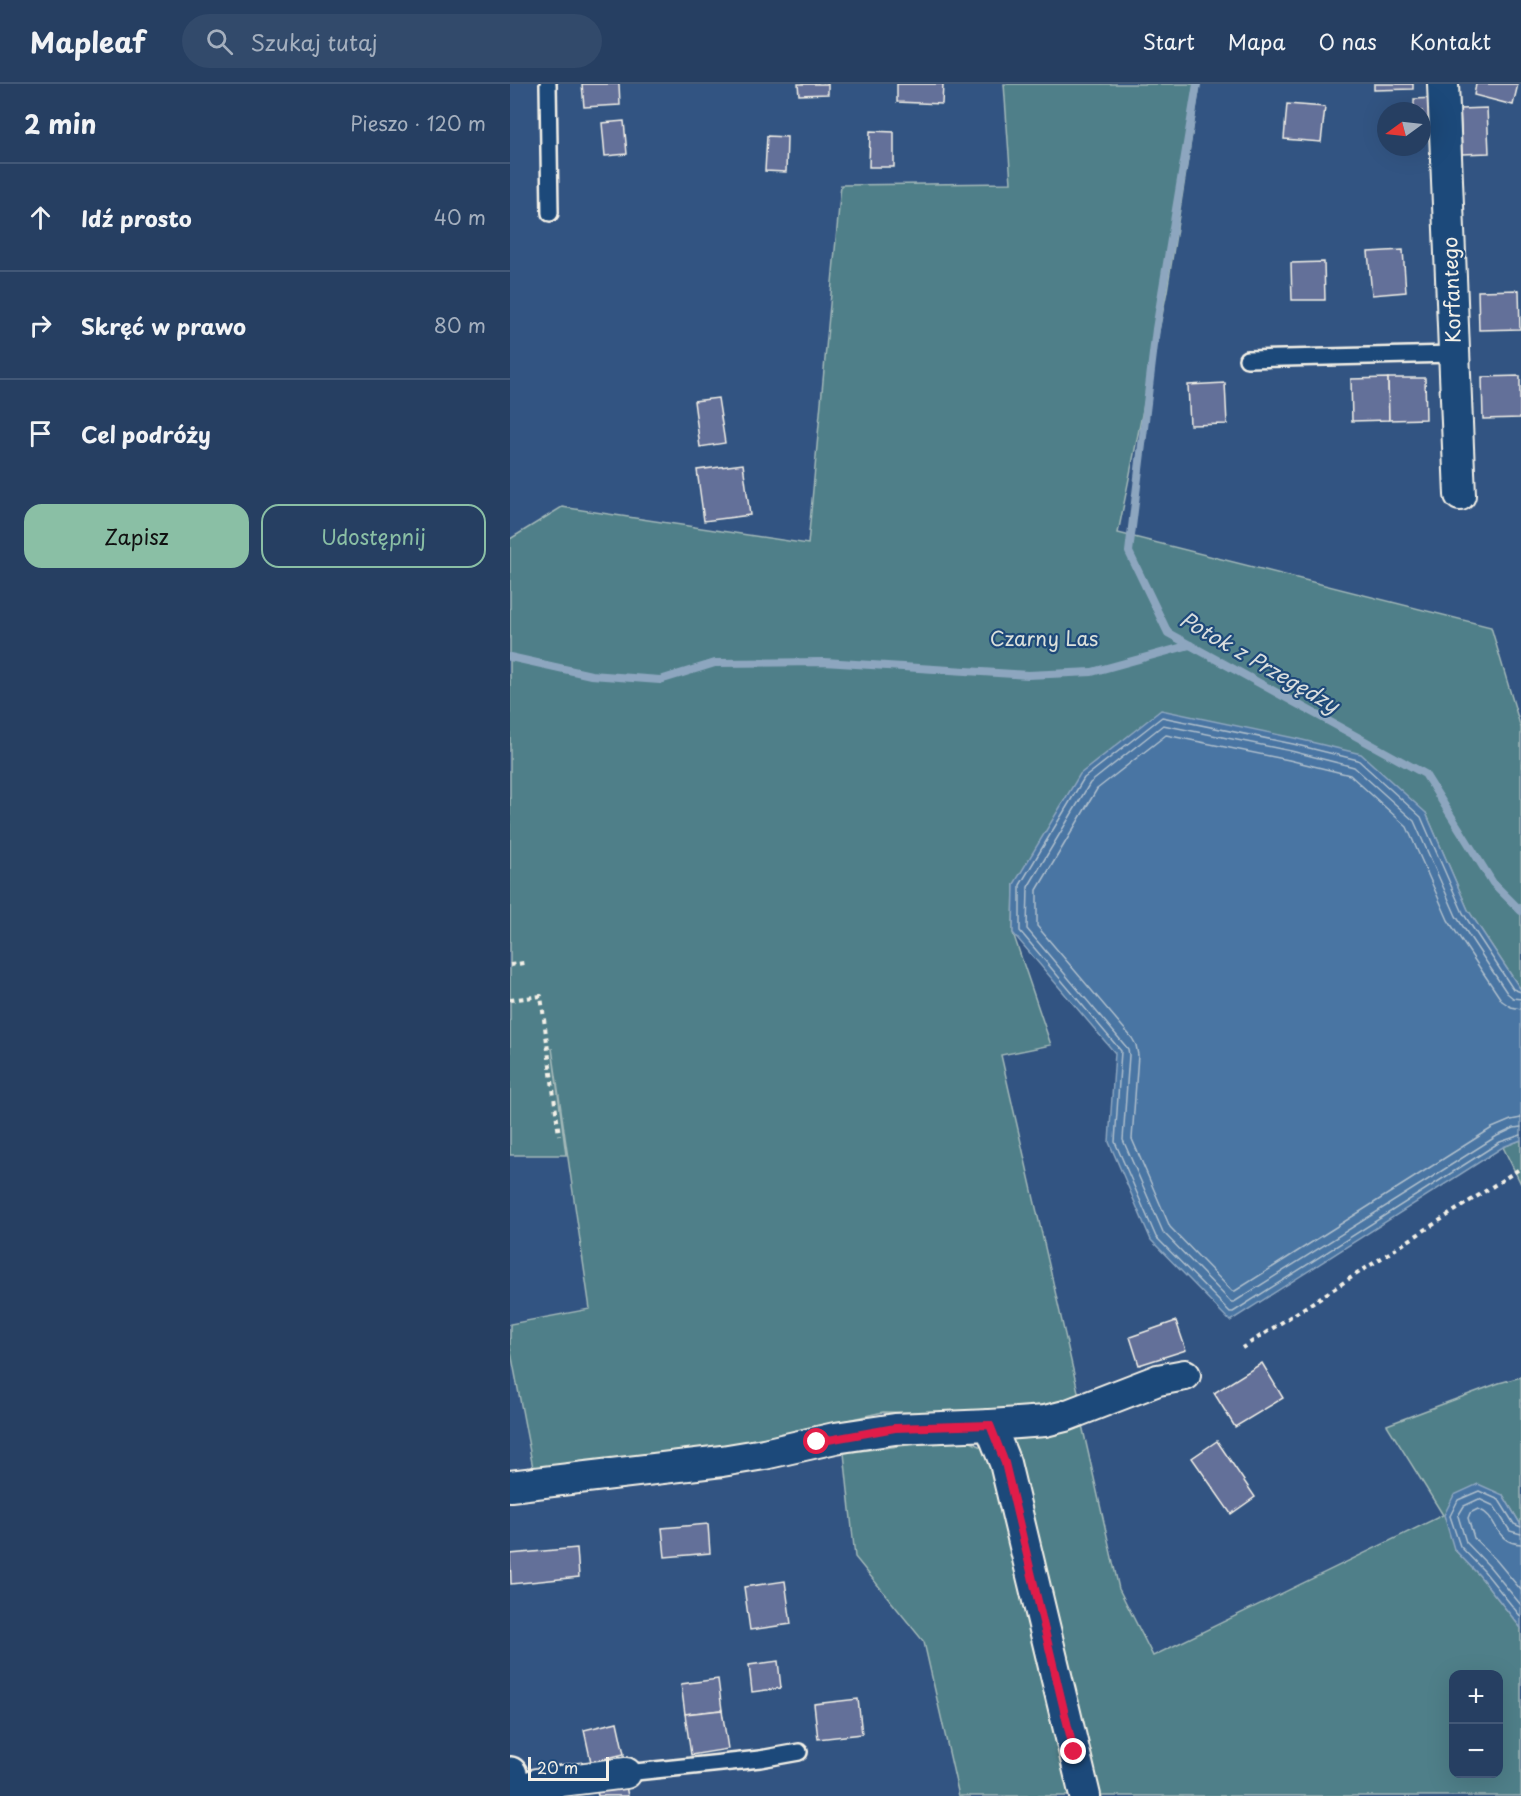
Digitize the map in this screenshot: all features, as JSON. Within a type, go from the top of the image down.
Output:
[{"type":"street","name":"Korfantego","points":[[1443,84],[1460,495]]},
{"type":"street","points":[[510,1486],[722,1461],[895,1428],[1046,1421],[1074,1413],[1158,1380],[1185,1376]]},
{"type":"street","points":[[990,1425],[1005,1463],[1085,1796]]},
{"type":"street","points":[[514,1787],[626,1773]]},
{"type":"lane","points":[[548,84],[550,213]]},
{"type":"lane","points":[[1247,358],[1454,354]]},
{"type":"lane","points":[[626,1773],[760,1759],[799,1752]]},
{"type":"path","points":[[510,965],[524,963]]},
{"type":"path","points":[[510,1000],[541,996],[559,1135]]},
{"type":"path","points":[[1242,1348],[1521,1168]]},
{"type":"green space","name":"Czarny Las","points":[[1004,84],[1200,84],[1167,291],[1118,533],[1491,627],[1521,728],[1521,990],[1468,910],[1426,813],[1014,884],[1013,933],[1051,1045],[1001,1055],[1082,1409],[1011,1414],[883,1412],[716,1450],[533,1468],[510,1347],[510,1324],[590,1309],[552,1048],[566,1155],[510,1155],[510,539],[562,507],[808,544],[841,185],[1011,183]]},
{"type":"green space","points":[[1521,1140],[1521,1184],[1503,1147]]},
{"type":"green space","points":[[1521,1377],[1521,1525],[1503,1495],[1454,1549],[1479,1575],[1521,1628],[1521,1796],[1092,1796],[1007,1441],[1018,1431],[1080,1416],[1119,1589],[1153,1656],[1443,1515],[1387,1425]]},
{"type":"green space","points":[[963,1438],[993,1453],[1072,1796],[959,1796],[924,1642],[855,1557],[844,1453]]},
{"type":"water","points":[[1161,710],[1361,754],[1426,813],[1468,910],[1521,990],[1521,1140],[1503,1147],[1230,1321],[1151,1240],[1109,1142],[1115,1053],[1013,933],[1014,884],[1080,774]]},
{"type":"water","points":[[1478,1484],[1503,1495],[1521,1525],[1521,1628],[1479,1575],[1454,1549],[1444,1515],[1454,1495]]},
{"type":"building","points":[[582,84],[619,84],[620,105],[584,107]]},
{"type":"building","points":[[798,84],[828,84],[828,94],[799,95]]},
{"type":"building","points":[[897,84],[943,84],[942,104],[897,102]]},
{"type":"building","points":[[1374,84],[1413,84],[1413,89],[1374,90]]},
{"type":"building","points":[[1476,84],[1518,84],[1513,105],[1474,95]]},
{"type":"building","points":[[1434,98],[1436,133],[1431,133],[1431,102],[1414,102],[1414,99]]},
{"type":"building","points":[[1287,104],[1325,107],[1321,142],[1284,139]]},
{"type":"building","points":[[1487,108],[1489,153],[1462,154],[1460,109]]},
{"type":"building","points":[[624,121],[627,154],[605,156],[602,123]]},
{"type":"building","points":[[870,131],[894,132],[894,167],[869,167]]},
{"type":"building","points":[[767,136],[787,137],[786,172],[765,171]]},
{"type":"building","points":[[1403,250],[1406,292],[1372,295],[1368,252]]},
{"type":"building","points":[[1324,262],[1325,300],[1292,300],[1291,263]]},
{"type":"building","points":[[1519,290],[1520,329],[1479,330],[1478,291]]},
{"type":"building","points":[[1520,376],[1520,418],[1483,419],[1482,377]]},
{"type":"building","points":[[1388,378],[1389,420],[1352,421],[1351,379]]},
{"type":"building","points":[[1388,378],[1425,378],[1426,419],[1389,420]]},
{"type":"building","points":[[1225,383],[1227,424],[1190,425],[1188,385]]},
{"type":"building","points":[[718,398],[725,443],[700,447],[694,401]]},
{"type":"building","points":[[743,464],[750,515],[704,521],[697,470]]},
{"type":"building","points":[[1176,1321],[1186,1350],[1139,1365],[1130,1337]]},
{"type":"building","points":[[1262,1363],[1283,1398],[1235,1427],[1214,1393]]},
{"type":"building","points":[[1217,1441],[1255,1497],[1231,1514],[1192,1458]]},
{"type":"building","points":[[708,1524],[710,1553],[665,1557],[662,1528]]},
{"type":"building","points":[[577,1548],[579,1577],[511,1584],[510,1554]]},
{"type":"building","points":[[785,1581],[791,1624],[750,1630],[744,1587]]},
{"type":"building","points":[[778,1661],[781,1688],[752,1692],[749,1665]]},
{"type":"building","points":[[718,1679],[722,1710],[685,1714],[681,1684]]},
{"type":"building","points":[[858,1699],[862,1734],[818,1739],[814,1704]]},
{"type":"building","points":[[722,1710],[728,1749],[691,1755],[685,1714]]},
{"type":"building","points":[[617,1722],[624,1754],[591,1762],[584,1730]]},
{"type":"building","points":[[625,1781],[628,1796],[598,1796],[596,1787]]},
{"type":"waterway","name":"Potok z Przegędzy","points":[[1197,84],[1156,329],[1129,552],[1168,633],[1425,774],[1493,883],[1521,911]]},
{"type":"waterway","points":[[510,657],[591,675],[660,680],[715,663],[824,662],[1028,675],[1092,672],[1190,645]]},
{"type":"route","points":[[817,1442],[895,1428],[990,1425],[1005,1463],[1074,1752]]}]
